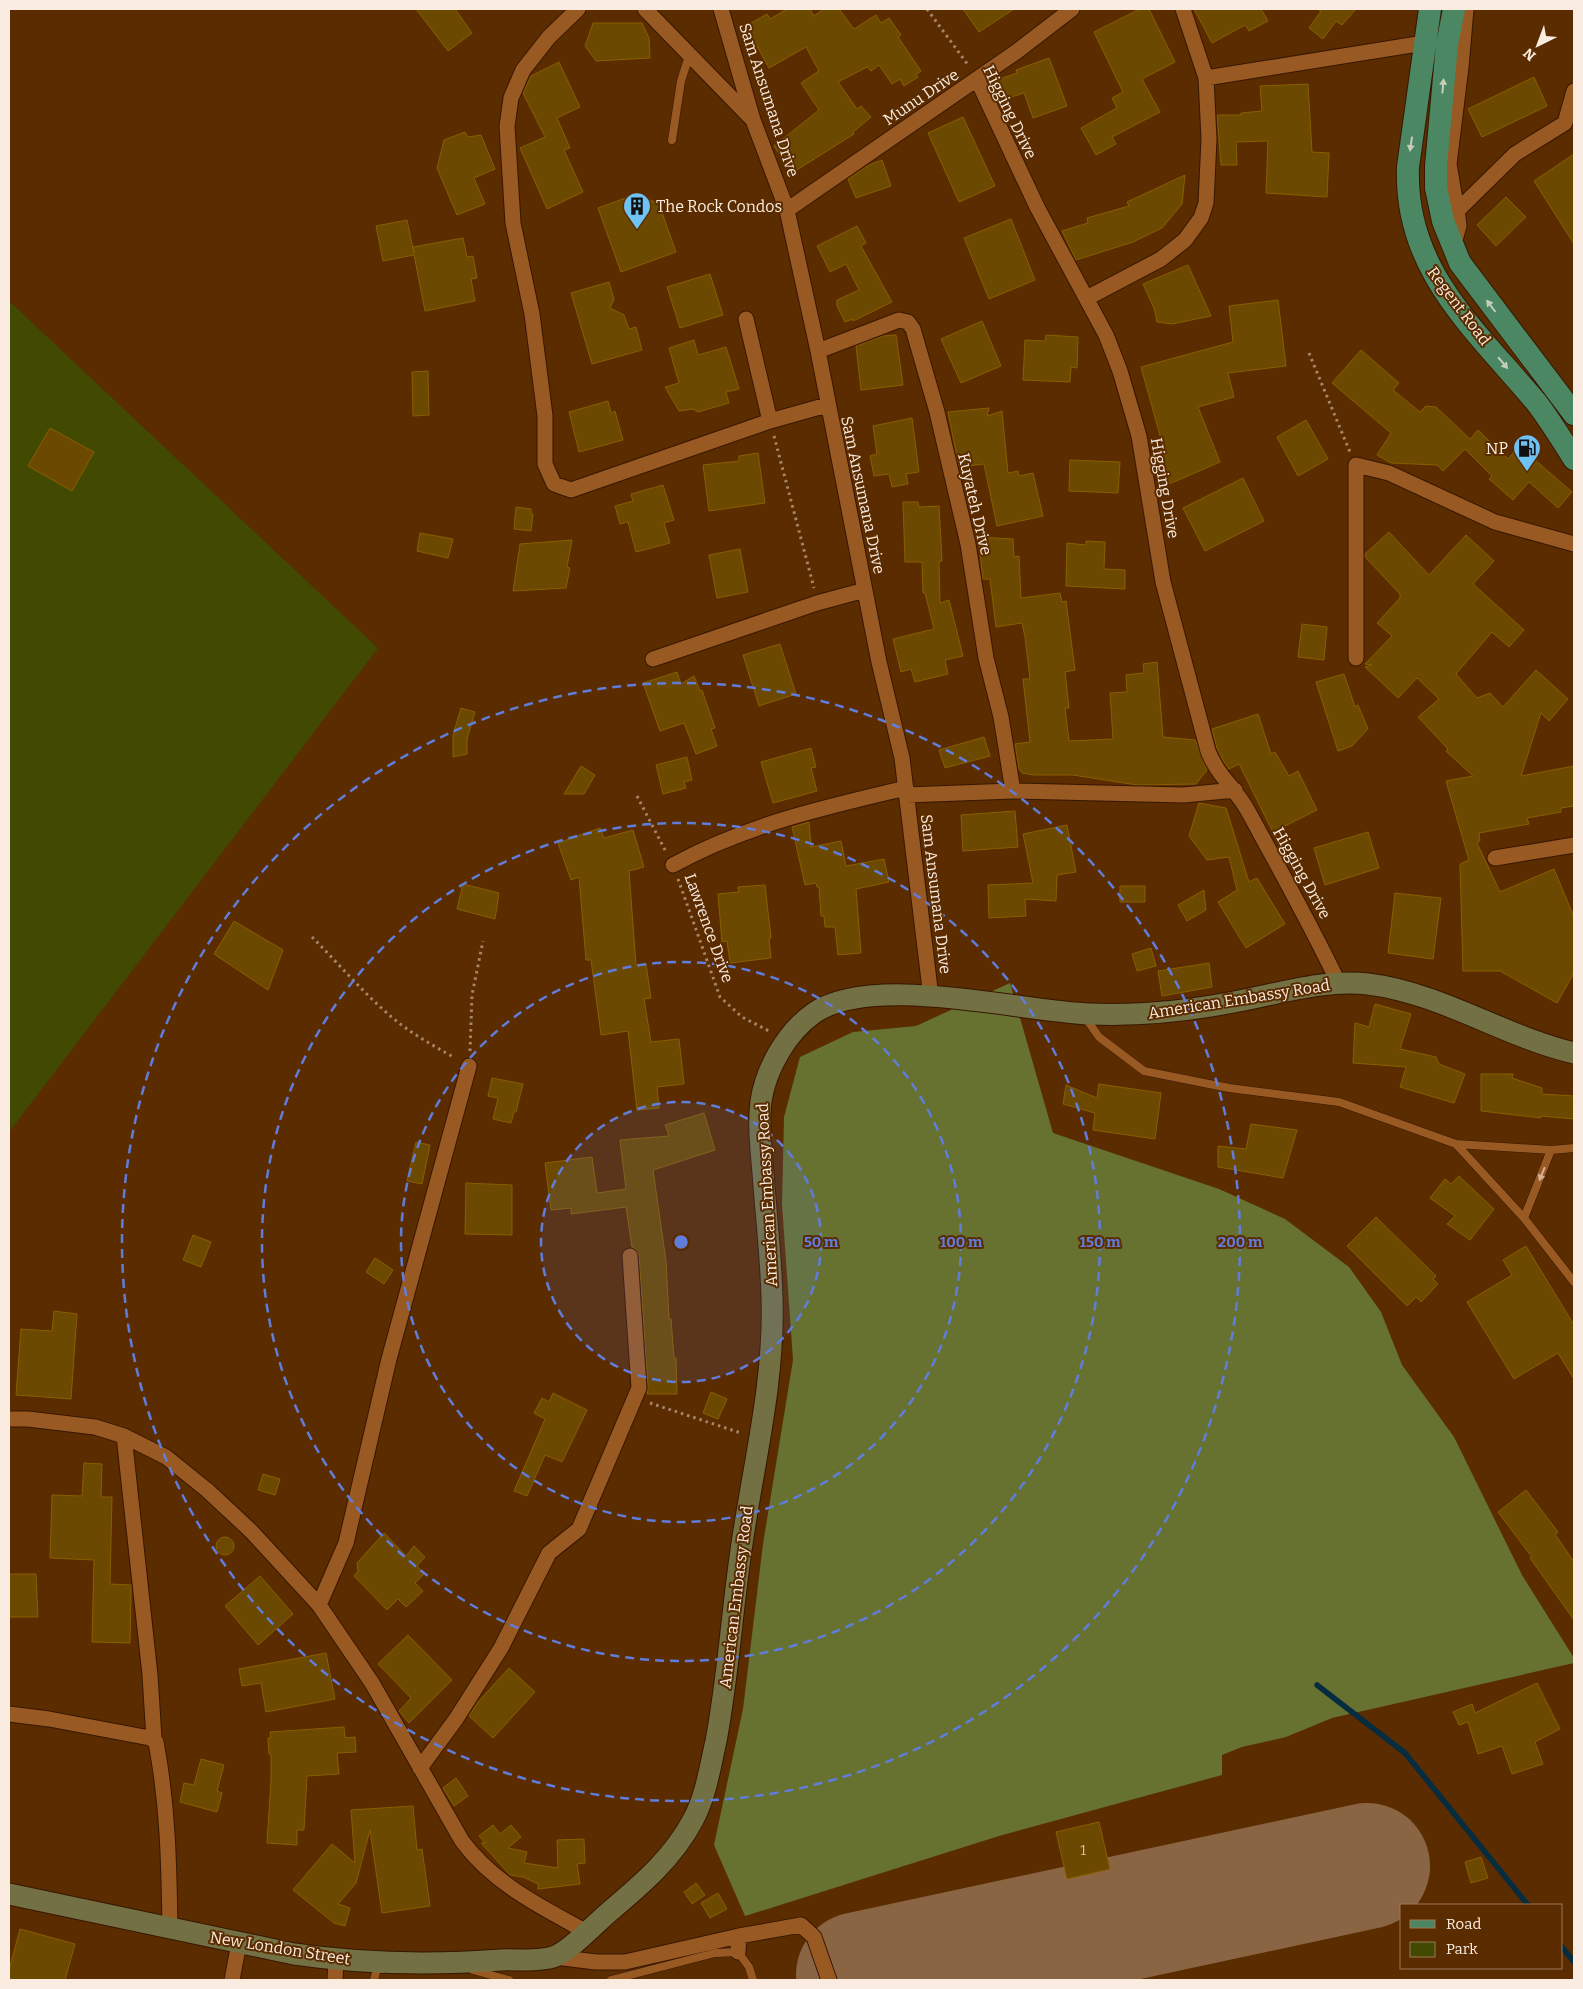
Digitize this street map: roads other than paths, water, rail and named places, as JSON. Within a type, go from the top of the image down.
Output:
[{"type":"main road","name":"Regent Road","points":[[1430,9],[1424,43],[1407,189],[1411,221],[1420,249],[1442,289],[1538,404],[1574,459]]},
{"type":"main road","name":"Regent Road","points":[[1454,9],[1447,45],[1436,188],[1443,221],[1454,247],[1472,280],[1557,388],[1574,414]]},
{"type":"street","points":[[578,9],[549,37],[523,70],[511,98],[507,126],[513,223],[532,314],[545,416],[545,464],[549,477],[557,487],[571,490],[770,421],[826,405]]},
{"type":"street","points":[[645,9],[753,120]]},
{"type":"street","name":"Sam Ansumana Drive","points":[[721,9],[753,120],[787,210],[818,351],[826,405],[879,662],[902,758],[932,997]]},
{"type":"street","name":"Munu Drive","points":[[787,210],[977,79],[1072,9]]},
{"type":"street","points":[[1087,298],[1161,260],[1185,240],[1200,218],[1206,203],[1209,139],[1206,78],[1183,9]]},
{"type":"street","points":[[1454,247],[1459,226],[1449,164],[1462,67],[1466,9]]},
{"type":"street","points":[[1206,78],[1424,43]]},
{"type":"street","name":"Higging Drive","points":[[977,79],[1037,207],[1106,335],[1120,371],[1138,436],[1163,582],[1208,751],[1220,775],[1234,790],[1300,904],[1339,984]]},
{"type":"street","points":[[1457,211],[1515,154],[1565,123],[1574,92]]},
{"type":"street","points":[[746,320],[770,421]]},
{"type":"street","name":"Kuyateh Drive","points":[[818,351],[898,320],[908,322],[913,329],[937,412],[968,544],[986,658],[1001,717],[1013,791]]},
{"type":"street","points":[[1356,658],[1356,465],[1389,473],[1495,522],[1574,544]]},
{"type":"street","points":[[653,659],[818,603],[865,590]]},
{"type":"street","points":[[673,865],[706,847],[760,826],[804,812],[906,792],[1013,791],[1184,795],[1234,790]]},
{"type":"street","points":[[1495,858],[1574,845]]},
{"type":"street","name":"American Embassy Road","points":[[555,1957],[587,1932],[665,1860],[694,1819],[709,1777],[722,1709],[746,1509],[759,1438],[771,1352],[772,1323],[760,1104],[773,1064],[787,1041],[802,1023],[816,1012],[848,998],[876,994],[932,997],[1083,1014],[1130,1015],[1186,1010],[1339,984],[1366,984],[1435,999],[1534,1042],[1574,1053]]},
{"type":"street","points":[[319,1605],[346,1543],[389,1359],[469,1066]]},
{"type":"street","points":[[420,1768],[456,1719],[501,1648],[549,1553],[579,1529],[639,1388],[640,1375],[630,1256]]},
{"type":"street","points":[[9,1419],[28,1419],[95,1427],[124,1436],[166,1457],[207,1490],[251,1531],[319,1605],[372,1684],[462,1841],[476,1858],[526,1899],[587,1932]]},
{"type":"street","points":[[124,1436],[150,1675],[154,1739],[164,1786],[169,1831],[170,1929]]},
{"type":"street","points":[[9,1714],[49,1719],[154,1739]]},
{"type":"street","name":"New London Street","points":[[9,1894],[239,1943],[335,1970],[555,1957]]},
{"type":"street","points":[[555,1957],[596,1962],[625,1962],[739,1936],[801,1925],[814,1937],[829,1980]]},
{"type":"street","points":[[738,1952],[739,1936]]},
{"type":"street","points":[[232,1980],[239,1943]]},
{"type":"lane","points":[[672,140],[681,81],[689,56]]},
{"type":"lane","points":[[1083,1014],[1099,1037],[1144,1071],[1228,1088],[1339,1102],[1456,1144],[1551,1150],[1574,1148]]},
{"type":"lane","points":[[1456,1144],[1524,1218],[1574,1282]]},
{"type":"lane","points":[[1524,1218],[1551,1150]]},
{"type":"lane","points":[[611,1980],[715,1953],[738,1952],[750,1966],[753,1980]]},
{"type":"lane","points":[[374,1980],[377,1969],[411,1964],[480,1971],[509,1980]]},
{"type":"waterway","points":[[1317,1685],[1405,1753],[1527,1904]]},
{"type":"waterway","points":[[1563,1948],[1574,1962]]},
{"type":"place","name":"The Rock Condos","points":[[637,230]]},
{"type":"place","name":"NP","points":[[1527,472]]}]
